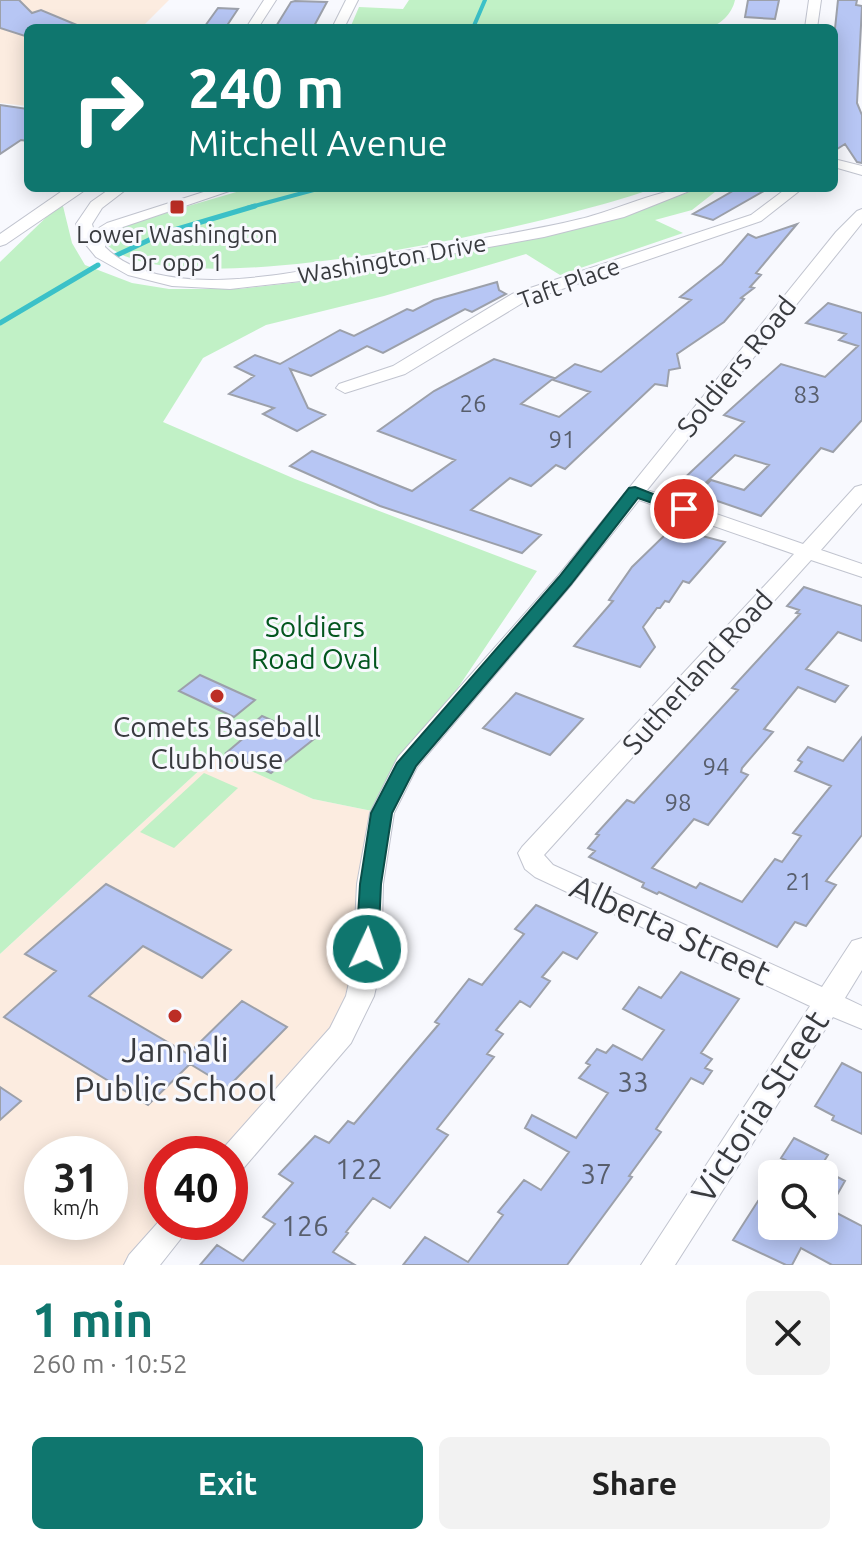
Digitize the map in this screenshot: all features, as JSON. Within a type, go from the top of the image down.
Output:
[{"type":"street","points":[[255,24],[270,0]]},
{"type":"street","points":[[340,24],[352,0]]},
{"type":"street","points":[[812,24],[815,0]]},
{"type":"street","points":[[838,164],[862,171]]},
{"type":"street","points":[[838,173],[862,180]]},
{"type":"street","points":[[0,241],[70,192]]},
{"type":"street","points":[[97,247],[87,237],[84,224],[96,205],[111,192]]},
{"type":"street","points":[[112,192],[103,206],[107,213],[125,221]]},
{"type":"street","points":[[97,247],[100,234],[125,221],[218,192]]},
{"type":"street","name":"Washington Drive","points":[[97,247],[114,263],[142,274],[207,284],[249,283],[555,229],[625,211],[679,192]]},
{"type":"street","name":"Taft Place","points":[[345,388],[399,370],[518,298],[756,218],[791,192]]},
{"type":"street","name":"Soldiers Road","points":[[248,1141],[341,1035],[360,996],[367,965],[370,884],[382,813],[407,763],[565,580],[841,235],[862,214]]},
{"type":"street","name":"Sutherland Road","points":[[531,853],[669,706],[862,491]]},
{"type":"street","points":[[635,492],[862,571]]},
{"type":"street","name":"Alberta Street","points":[[531,853],[534,863],[544,871],[862,1018]]},
{"type":"street","name":"Victoria Street","points":[[657,1265],[862,948]]},
{"type":"street","points":[[140,1265],[162,1240]]},
{"type":"shaded area","points":[[0,0],[169,0],[145,24],[24,24],[24,106],[0,103]]},
{"type":"shaded area","name":"Jannali Public School","points":[[217,754],[313,799],[382,813],[360,996],[245,1136],[144,1136],[144,1240],[153,1240],[140,1265],[0,1265],[0,954]]},
{"type":"green space","points":[[409,0],[735,0],[731,10],[717,24],[352,24],[359,7],[403,9]]},
{"type":"green space","points":[[236,192],[642,192],[459,239],[283,265],[205,269],[142,262],[104,242],[112,232],[130,223]]},
{"type":"green space","name":"Soldiers Road Oval","points":[[689,192],[715,192],[692,210],[655,220],[683,233],[560,275],[526,254],[384,296],[266,325],[203,358],[163,422],[295,479],[537,571],[409,760],[382,813],[313,799],[216,755],[0,954],[0,262],[62,202],[72,243],[85,265],[132,283],[169,289],[239,289],[310,281],[623,215]]},
{"type":"green space","points":[[204,773],[238,788],[174,848],[140,832]]},
{"type":"building","points":[[0,0],[19,0],[32,13],[41,10],[74,24],[24,24],[24,36],[0,28]]},
{"type":"building","points":[[748,0],[779,0],[775,19],[745,17]]},
{"type":"building","points":[[838,0],[857,0],[856,5],[862,6],[857,103],[862,115],[862,163],[857,162],[845,144],[838,148],[838,24],[835,24]]},
{"type":"building","points":[[291,2],[327,2],[315,24],[277,24]]},
{"type":"building","points":[[218,8],[238,9],[228,24],[206,24]]},
{"type":"building","points":[[0,105],[24,108],[24,140],[0,154]]},
{"type":"building","points":[[731,192],[762,192],[713,220],[693,214]]},
{"type":"building","points":[[797,224],[756,273],[761,275],[750,287],[754,288],[741,298],[744,299],[724,322],[677,354],[680,368],[669,370],[667,386],[655,384],[565,469],[556,465],[531,486],[510,478],[471,510],[541,535],[522,553],[380,506],[290,466],[312,451],[412,491],[455,460],[378,431],[434,391],[494,359],[554,378],[521,404],[559,417],[590,392],[553,380],[575,364],[601,372],[691,300],[680,297],[722,264],[748,234],[756,238]]},
{"type":"building","points":[[497,282],[499,290],[506,294],[472,312],[465,309],[383,353],[367,346],[311,376],[290,369],[308,408],[325,415],[297,431],[263,414],[274,408],[229,394],[254,376],[235,367],[255,355],[280,364],[340,330],[354,336],[407,309],[413,311],[434,300]]},
{"type":"building","points":[[828,303],[862,313],[862,420],[833,452],[821,448],[761,516],[697,494],[711,480],[744,490],[769,465],[735,455],[697,491],[677,485],[744,422],[724,415],[781,364],[825,377],[858,346],[839,340],[846,334],[806,323]]},
{"type":"building","points":[[672,528],[725,542],[689,583],[683,581],[669,602],[665,601],[657,608],[643,627],[655,647],[640,667],[574,646],[613,601],[609,600],[632,567]]},
{"type":"building","points":[[804,587],[862,606],[862,641],[838,632],[806,669],[848,686],[835,702],[798,687],[764,729],[773,732],[742,768],[741,772],[748,775],[708,825],[694,819],[652,868],[696,888],[700,883],[742,902],[775,859],[782,862],[801,836],[793,833],[831,786],[795,771],[802,762],[798,760],[808,747],[843,761],[862,737],[862,835],[826,881],[836,885],[806,926],[795,922],[777,947],[642,887],[644,883],[589,857],[595,851],[588,848],[599,835],[596,834],[627,800],[634,803],[738,690],[732,688],[800,614],[796,613],[799,610],[787,606]]},
{"type":"building","name":"Comets Baseball Clubhouse","points":[[200,675],[255,700],[234,717],[179,691]]},
{"type":"building","points":[[516,693],[583,719],[550,755],[483,728]]},
{"type":"building","points":[[262,716],[314,739],[271,773],[226,753],[246,736],[241,734]]},
{"type":"building","points":[[106,884],[231,950],[202,978],[143,946],[89,996],[188,1054],[242,1001],[287,1027],[228,1087],[190,1064],[148,1105],[4,1017],[56,971],[25,954]]},
{"type":"building","points":[[536,905],[597,933],[577,959],[563,952],[542,977],[550,981],[530,1007],[520,1001],[496,1030],[503,1034],[487,1054],[494,1057],[437,1129],[448,1135],[390,1208],[373,1198],[346,1232],[333,1252],[355,1265],[200,1265],[217,1245],[243,1261],[275,1224],[263,1217],[293,1183],[279,1174],[315,1136],[329,1143],[348,1121],[354,1124],[439,1024],[435,1022],[469,979],[482,985],[524,934],[515,929]]},
{"type":"building","points":[[681,972],[739,999],[701,1053],[712,1059],[705,1068],[712,1071],[703,1084],[691,1078],[656,1129],[661,1132],[629,1176],[632,1177],[567,1265],[403,1265],[425,1237],[468,1262],[503,1215],[498,1212],[524,1180],[541,1190],[569,1152],[525,1128],[532,1115],[576,1138],[608,1093],[579,1078],[590,1065],[586,1063],[597,1049],[606,1053],[613,1045],[642,1060],[664,1030],[623,1009],[639,987],[661,998]]},
{"type":"building","points":[[842,1063],[862,1073],[862,1134],[832,1120],[834,1116],[815,1106]]},
{"type":"building","points":[[0,1087],[21,1101],[0,1120]]},
{"type":"building","points":[[794,1138],[828,1155],[825,1160],[781,1158]]},
{"type":"building","points":[[838,1177],[845,1181],[838,1193]]},
{"type":"building","points":[[758,1201],[758,1240],[838,1240],[838,1214],[862,1226],[862,1265],[832,1265],[801,1248],[792,1265],[786,1265],[733,1240]]},
{"type":"waterway","points":[[475,24],[485,0]]},
{"type":"waterway","points":[[247,208],[306,192]]},
{"type":"waterway","points":[[115,256],[164,233],[255,206]]},
{"type":"waterway","points":[[0,323],[98,265]]},
{"type":"place","name":"Lower Washington Dr opp 1","points":[[177,207]]},
{"type":"place","name":"Comets Baseball Clubhouse","points":[[217,696]]},
{"type":"place","name":"Jannali Public School","points":[[175,1016]]},
{"type":"route","points":[[367,949],[370,884],[382,813],[407,763],[565,580],[635,492],[684,509]]}]
